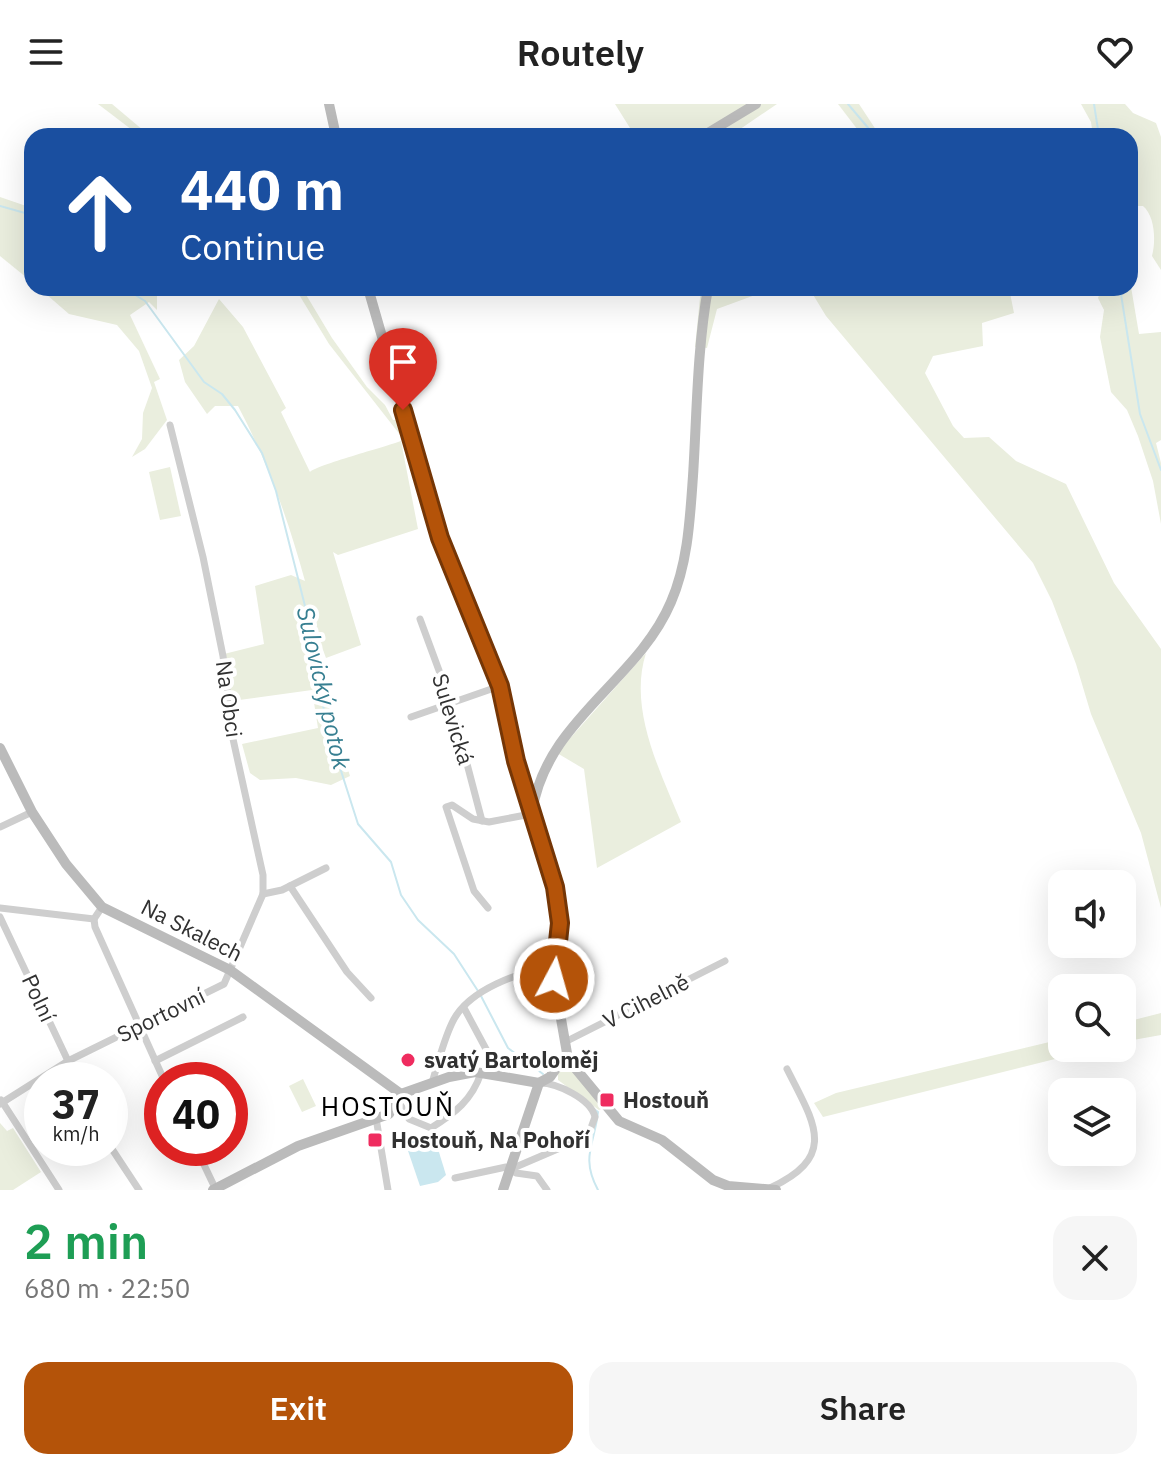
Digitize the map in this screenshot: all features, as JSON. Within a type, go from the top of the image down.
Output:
[{"type":"street","points":[[329,104],[334,128]]},
{"type":"street","points":[[716,128],[756,104]]},
{"type":"street","points":[[370,296],[440,538],[500,686],[531,814],[555,887],[560,923],[555,968],[556,1000],[567,1041],[566,1057],[550,1077],[539,1083],[503,1190]]},
{"type":"street","points":[[531,814],[536,786],[550,755],[647,643],[665,615],[678,583],[690,526],[700,330],[706,296]]},
{"type":"street","name":"Na Obci","points":[[170,425],[201,549],[223,656],[233,739],[263,875],[263,894]]},
{"type":"street","name":"Sulevická","points":[[420,619],[451,703],[482,821]]},
{"type":"street","points":[[411,717],[500,686]]},
{"type":"street","name":"Na Skalech","points":[[0,748],[32,812],[66,864],[102,907],[230,970],[399,1096]]},
{"type":"street","points":[[488,908],[474,891],[446,807],[456,806],[482,821],[531,814]]},
{"type":"street","points":[[0,827],[32,812]]},
{"type":"street","points":[[230,970],[263,894],[290,886],[326,868]]},
{"type":"street","points":[[290,886],[347,972],[371,998]]},
{"type":"street","points":[[94,919],[102,907]]},
{"type":"street","points":[[0,908],[94,919]]},
{"type":"street","name":"Polní","points":[[0,917],[68,1061]]},
{"type":"street","points":[[94,919],[155,1061],[243,1017]]},
{"type":"street","name":"V Cihelně","points":[[567,1041],[725,961]]},
{"type":"street","points":[[432,1083],[453,1019],[464,1008],[489,987],[528,970],[555,968]]},
{"type":"street","name":"Sportovní","points":[[1,1101],[68,1061],[224,984],[230,970]]},
{"type":"street","points":[[464,1008],[501,1077]]},
{"type":"street","points":[[566,1057],[582,1072],[616,1118],[642,1134],[662,1140],[717,1182],[773,1189],[803,1170],[811,1157],[815,1137],[810,1116],[787,1069]]},
{"type":"street","points":[[204,1166],[215,1190],[298,1146],[392,1111],[399,1096],[468,1073],[554,1083],[590,1107],[595,1117],[588,1136],[511,1169]]},
{"type":"street","points":[[399,1096],[409,1119],[431,1128],[459,1110],[475,1090],[481,1073]]},
{"type":"street","points":[[1,1101],[59,1190]]},
{"type":"street","points":[[376,1118],[388,1190]]},
{"type":"street","points":[[123,1166],[139,1190]]},
{"type":"street","points":[[455,1178],[506,1167],[537,1176],[547,1190]]},
{"type":"green space","points":[[98,104],[112,104],[140,128],[130,128]]},
{"type":"green space","points":[[615,104],[777,104],[742,128],[630,128]]},
{"type":"green space","points":[[838,104],[859,104],[875,128],[856,128]]},
{"type":"green space","points":[[1081,104],[1125,104],[1133,113],[1156,123],[1161,137],[1161,270],[1152,256],[1154,236],[1150,216],[1143,206],[1138,206],[1138,128],[1092,128]]},
{"type":"green space","points":[[0,197],[24,205],[24,276],[0,256]]},
{"type":"green space","points":[[48,296],[157,296],[157,310],[149,302],[130,315],[160,379],[154,382],[167,420],[145,449],[132,457],[142,439],[143,413],[152,388],[139,351],[117,325],[69,314]]},
{"type":"green space","points":[[300,296],[307,296],[367,387],[385,405],[393,420],[398,420],[401,436],[329,344]]},
{"type":"green space","points":[[700,296],[752,296],[717,309],[707,348],[695,347]]},
{"type":"green space","points":[[814,296],[1011,296],[1014,313],[982,323],[983,346],[933,356],[925,373],[953,426],[964,438],[989,437],[1016,461],[1066,484],[1114,583],[1161,649],[1161,908],[1141,833],[1091,714],[1052,601],[1033,563],[826,316]]},
{"type":"green space","points":[[1133,296],[1139,334],[1161,332],[1161,440],[1156,443],[1161,463],[1161,524],[1153,481],[1138,436],[1127,410],[1111,392],[1100,337],[1104,310],[1098,298]]},
{"type":"green space","points":[[219,299],[243,327],[286,408],[281,412],[310,472],[401,441],[418,529],[338,555],[333,552],[361,645],[326,658],[316,631],[330,711],[350,776],[331,785],[296,778],[260,780],[250,773],[242,744],[318,728],[312,690],[232,701],[224,654],[264,644],[255,586],[291,575],[305,581],[276,492],[238,406],[215,406],[207,414],[185,382],[179,360],[194,346]]},
{"type":"green space","points":[[170,467],[181,516],[160,520],[149,472]]},
{"type":"green space","points":[[646,653],[641,674],[644,718],[656,761],[681,822],[597,868],[584,769],[557,753]]},
{"type":"green space","points":[[1161,1013],[1161,1035],[1136,1039],[1136,1019]]},
{"type":"green space","points":[[1048,1042],[1048,1061],[823,1117],[814,1103],[836,1093]]},
{"type":"green space","points":[[570,1065],[603,1108],[599,1110],[558,1080],[558,1073]]},
{"type":"green space","points":[[303,1079],[316,1106],[302,1112],[289,1086]]},
{"type":"green space","points":[[0,1123],[7,1131],[13,1128],[24,1145],[24,1166],[37,1166],[41,1172],[13,1190],[0,1190]]},
{"type":"water","points":[[427,1133],[438,1149],[446,1175],[438,1182],[420,1186],[405,1142]]},
{"type":"waterway","points":[[848,104],[868,128]]},
{"type":"waterway","points":[[1094,104],[1098,128]]},
{"type":"waterway","name":"Sulovický potok","points":[[0,206],[24,213]]},
{"type":"waterway","name":"Sulovický potok","points":[[137,296],[145,301],[204,382],[222,394],[235,410],[262,453],[276,491],[305,606],[327,727],[358,824],[391,862],[401,895],[418,920],[454,954],[478,991]]},
{"type":"waterway","points":[[1121,296],[1140,414],[1161,470]]},
{"type":"waterway","name":"Sulovický potok","points":[[481,996],[508,1048],[543,1074]]},
{"type":"waterway","name":"Sulovický potok","points":[[594,1109],[598,1112],[589,1159],[598,1190]]},
{"type":"place","name":"svatý Bartoloměj","points":[[408,1060]]},
{"type":"place","name":"Hostouň","points":[[607,1100]]},
{"type":"place","name":"Hostouň, Na Pohoří","points":[[375,1140]]},
{"type":"district","name":"HOSTOUŇ","points":[[388,1107]]},
{"type":"route","points":[[403,410],[440,538],[500,686],[516,761],[555,887],[560,923],[554,979]]}]
